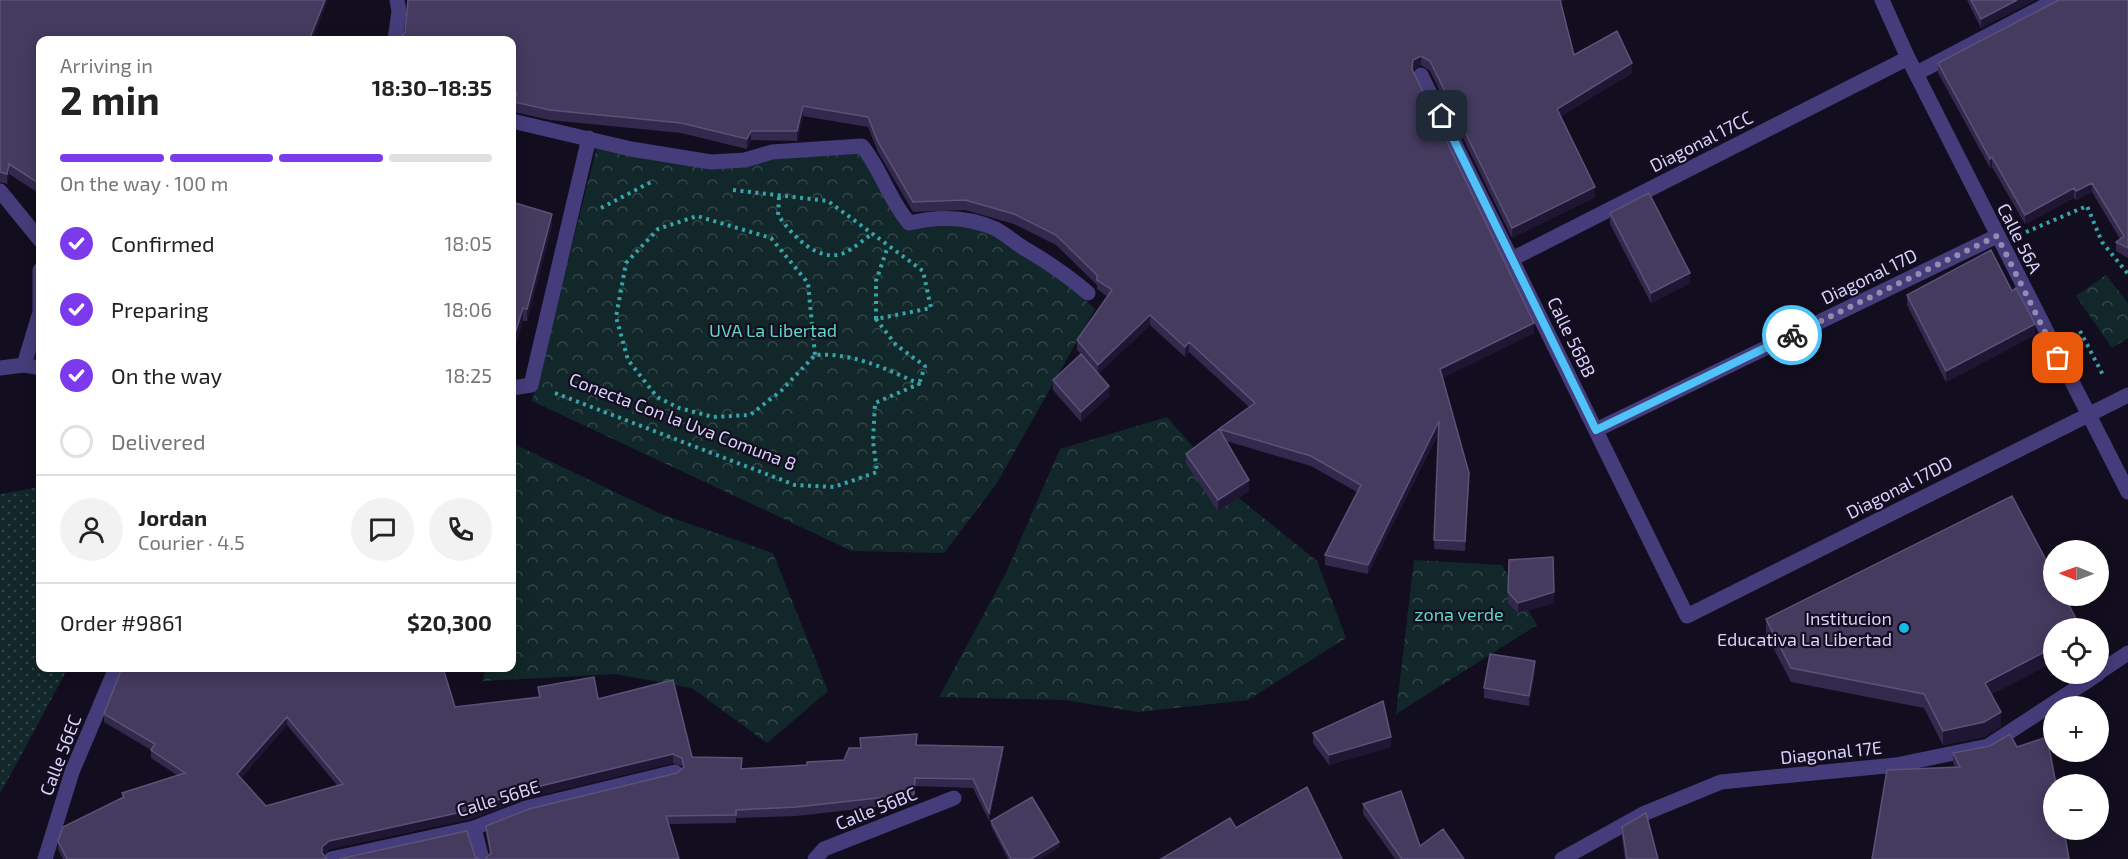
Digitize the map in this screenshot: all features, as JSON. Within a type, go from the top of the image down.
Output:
[{"type":"street","points":[[396,36],[399,11],[397,0]]},
{"type":"street","name":"Calle 56A","points":[[1882,0],[1908,58],[2086,414],[2128,492]]},
{"type":"street","points":[[1917,73],[2056,0]]},
{"type":"street","name":"Diagonal 17CC","points":[[1512,259],[1908,58]]},
{"type":"street","name":"Calle 56BB","points":[[1421,75],[1688,616]]},
{"type":"street","points":[[516,122],[631,149],[711,162],[745,160],[772,152],[862,146],[870,156],[895,206],[909,223],[942,217],[970,220],[997,230],[1025,249],[1057,266],[1088,293]]},
{"type":"street","points":[[516,387],[531,385],[589,138]]},
{"type":"street","points":[[0,191],[36,235]]},
{"type":"street","name":"Diagonal 17D","points":[[1596,430],[1997,236]]},
{"type":"street","points":[[24,365],[36,325]]},
{"type":"street","points":[[0,368],[24,365],[36,367]]},
{"type":"street","name":"Diagonal 17DD","points":[[1688,616],[2086,414],[2128,395]]},
{"type":"street","name":"Diagonal 17E","points":[[2109,666],[2128,653]]},
{"type":"street","name":"Calle 56EC","points":[[45,859],[72,772],[114,672]]},
{"type":"street","name":"Diagonal 17E","points":[[1562,859],[1644,814],[1721,782],[1896,765],[1988,746],[2081,684]]},
{"type":"street","name":"Calle 56BE","points":[[331,859],[474,828],[526,808],[675,771]]},
{"type":"street","name":"Calle 56BC","points":[[815,859],[824,849],[954,798]]},
{"type":"street","points":[[474,828],[482,859]]},
{"type":"path","points":[[571,214],[599,209],[656,180]]},
{"type":"path","points":[[729,189],[828,201],[922,272],[931,308],[876,319]]},
{"type":"path","points":[[779,196],[777,215],[792,236],[824,255],[842,254],[872,234]]},
{"type":"path","points":[[2020,235],[2087,206],[2102,242],[2128,274]]},
{"type":"path","points":[[815,355],[808,283],[771,238],[697,216],[657,229],[626,262],[616,317],[628,360],[657,397],[679,408],[714,417],[750,414],[781,391],[815,355],[831,354],[888,369],[919,384],[925,366],[896,345],[876,319],[876,281],[888,246]]},
{"type":"path","name":"Conecta Con la Uva Comuna 8","points":[[531,385],[582,402],[795,485],[834,487],[877,472],[873,441],[875,403],[919,384]]},
{"type":"green space","name":"UVA La Libertad","points":[[597,147],[717,167],[775,157],[858,151],[896,215],[988,231],[1052,270],[1095,309],[997,483],[944,553],[852,551],[532,401]]},
{"type":"green space","points":[[2106,275],[2128,303],[2128,338],[2112,348],[2076,296]]},
{"type":"green space","points":[[1167,417],[1235,495],[1317,561],[1346,638],[1248,700],[1138,712],[1065,700],[939,697],[1005,575],[1060,449]]},
{"type":"green space","points":[[516,445],[661,514],[773,553],[828,691],[767,743],[692,688],[615,674],[482,681],[485,672],[516,672]]},
{"type":"green space","points":[[36,488],[36,672],[66,672],[0,794],[0,494]]},
{"type":"green space","name":"zona verde","points":[[1414,560],[1502,565],[1537,625],[1396,714]]},
{"type":"building","points":[[0,0],[325,0],[311,36],[36,36],[36,181],[9,164],[7,174],[0,172]]},
{"type":"building","points":[[408,0],[1560,0],[1574,55],[1617,31],[1632,63],[1557,109],[1595,187],[1512,228],[1430,61],[1421,56],[1413,60],[1412,69],[1534,323],[1440,369],[1469,473],[1465,541],[1434,540],[1439,421],[1368,565],[1325,555],[1361,485],[1311,456],[1219,429],[1255,403],[1189,342],[1185,347],[1150,315],[1098,365],[1077,340],[1112,290],[1097,280],[1097,275],[1056,235],[1014,214],[965,200],[913,202],[878,142],[868,117],[803,106],[797,131],[751,131],[747,139],[681,123],[550,110],[516,102],[516,36],[403,36]]},
{"type":"building","points":[[1971,0],[2017,0],[1981,19]]},
{"type":"building","points":[[2059,0],[2128,0],[2128,248],[2116,242],[2124,236],[2092,183],[2076,191],[2074,188],[2025,215],[1992,157],[1990,159],[1938,63]]},
{"type":"building","points":[[1649,193],[1690,273],[1651,293],[1610,213]]},
{"type":"building","points":[[516,203],[552,214],[527,309],[523,308],[516,330]]},
{"type":"building","points":[[1991,250],[2012,291],[2016,288],[2035,324],[1946,371],[1907,295]]},
{"type":"building","points":[[1081,354],[1109,386],[1081,412],[1053,380]]},
{"type":"building","points":[[1219,429],[1249,480],[1218,500],[1186,454]]},
{"type":"building","points":[[2012,496],[2043,554],[2043,606],[2069,606],[2076,618],[2043,618],[2043,653],[1985,683],[2001,712],[1984,722],[1943,731],[1924,694],[1791,668],[1766,619]]},
{"type":"building","points":[[1553,557],[1554,592],[1518,603],[1508,592],[1509,560]]},
{"type":"building","points":[[1490,654],[1535,661],[1529,696],[1484,688]]},
{"type":"building","points":[[120,672],[444,672],[455,707],[540,697],[538,687],[594,677],[598,699],[673,680],[692,757],[742,758],[741,769],[844,760],[849,748],[861,748],[860,738],[917,734],[916,745],[1003,747],[989,813],[973,779],[915,778],[914,794],[796,807],[736,810],[736,815],[666,816],[679,859],[485,859],[491,853],[486,826],[529,809],[677,773],[684,767],[682,758],[673,754],[524,790],[471,810],[329,841],[322,847],[322,853],[327,859],[67,859],[58,841],[63,827],[124,797],[122,793],[185,773],[151,750],[155,744],[104,714]],"holes":[[[287,717],[343,784],[266,806],[237,774]]]},
{"type":"building","points":[[1383,701],[1391,737],[1329,755],[1313,733]]},
{"type":"building","points":[[2010,734],[2017,747],[2043,738],[2043,762],[2052,762],[2054,774],[2043,774],[2043,840],[2066,840],[2069,859],[1872,859],[1887,770],[1960,767],[1953,753],[1990,746]]},
{"type":"building","points":[[1307,787],[1342,859],[1161,859],[1230,818],[1236,828]]},
{"type":"building","points":[[1401,791],[1420,846],[1443,829],[1464,859],[1402,859],[1363,804]]},
{"type":"building","points":[[1032,797],[1059,842],[1031,859],[1011,859],[991,821]]},
{"type":"building","points":[[1646,813],[1658,859],[1627,859],[1622,827]]},
{"type":"building","points":[[467,831],[475,857],[480,859],[339,859]]},
{"type":"way so far","points":[[1792,335],[1997,236],[2058,358]]},
{"type":"place","name":"Institucion Educativa La Libertad","points":[[1904,628]]},
{"type":"route","points":[[1442,116],[1596,430],[1792,335]]}]
